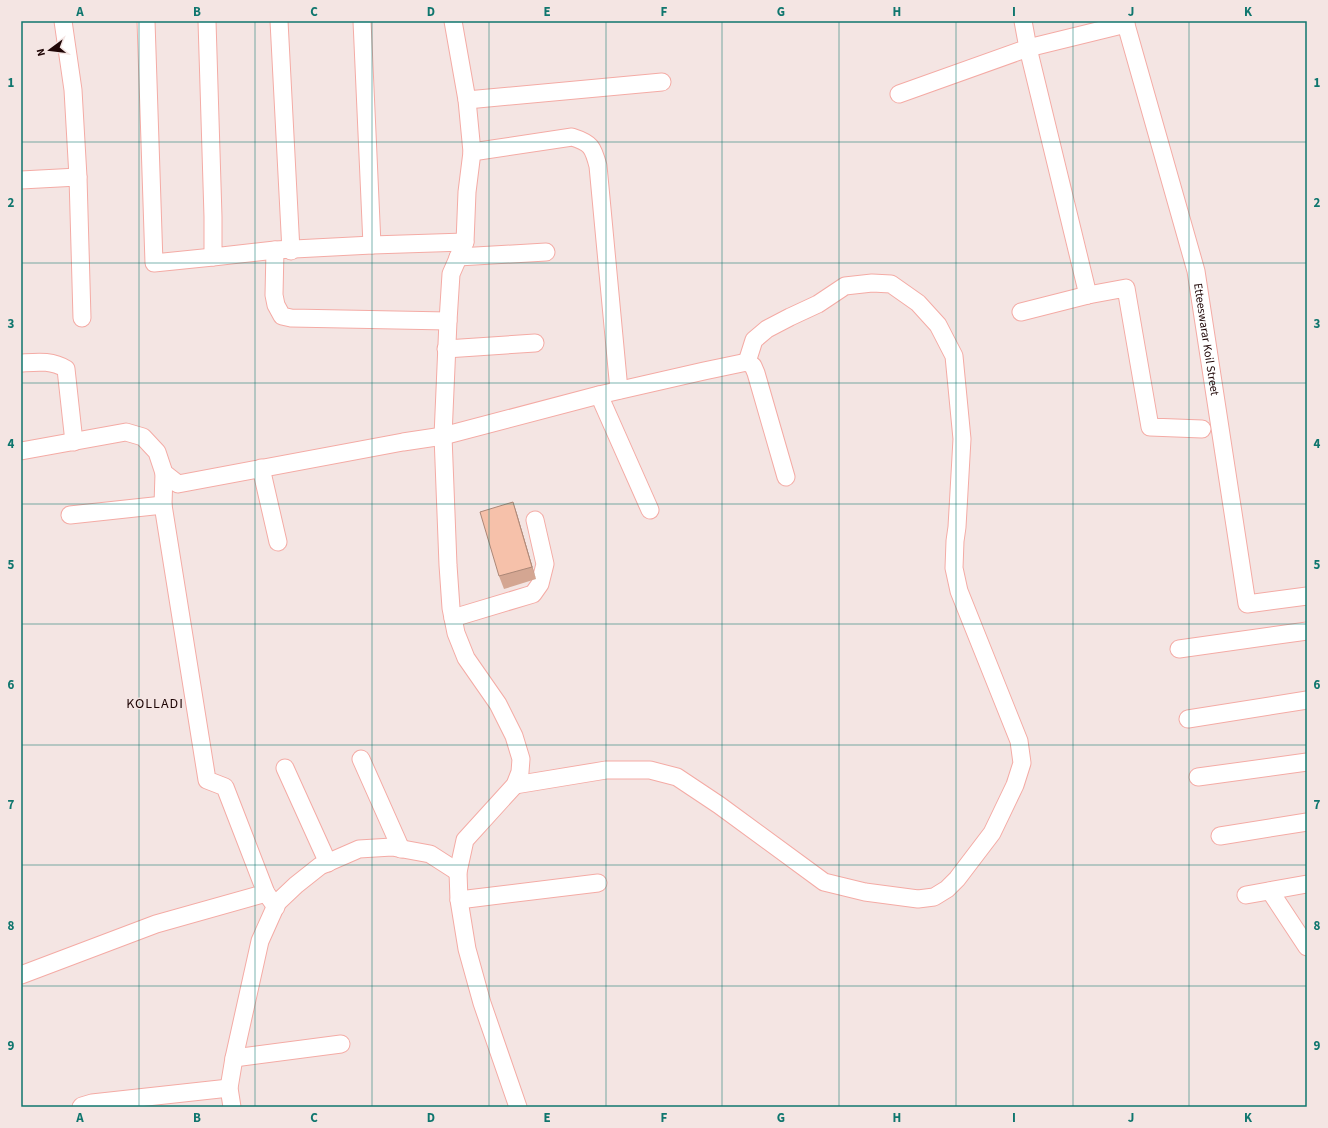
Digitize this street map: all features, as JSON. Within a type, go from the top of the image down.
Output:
[{"type":"street","points":[[63,21],[73,90],[78,177],[82,318]]},
{"type":"street","points":[[146,21],[154,263],[283,250],[372,245],[461,250],[546,252]]},
{"type":"street","points":[[207,21],[213,257]]},
{"type":"street","points":[[279,21],[283,250],[274,295],[276,305],[282,316],[291,318],[448,321]]},
{"type":"street","points":[[362,21],[372,245]]},
{"type":"street","points":[[454,21],[467,100],[472,152],[461,250],[451,274],[446,349],[443,436],[448,565],[453,618],[456,633],[466,658],[498,704],[514,736],[522,759],[520,772],[515,785],[466,840],[458,872],[459,900],[467,949],[482,1003],[516,1107]]},
{"type":"street","points":[[1023,21],[1028,48],[1088,295]]},
{"type":"street","points":[[899,94],[1028,48],[1126,23]]},
{"type":"street","name":"Etteeswarar Koil Street","points":[[1126,23],[1196,271],[1247,604],[1307,596]]},
{"type":"street","points":[[467,100],[662,82]]},
{"type":"street","points":[[472,152],[572,137],[585,141],[594,151],[598,166],[619,390]]},
{"type":"street","points":[[21,180],[78,177]]},
{"type":"street","points":[[515,785],[606,770],[650,770],[677,777],[719,805],[824,882],[865,892],[918,899],[934,897],[947,889],[957,879],[992,833],[1016,785],[1022,763],[1019,741],[959,591],[954,568],[955,541],[958,527],[962,440],[954,356],[942,332],[918,303],[891,284],[872,283],[845,286],[818,304],[767,329],[754,340],[747,362]]},
{"type":"street","points":[[1021,312],[1088,295],[1126,288],[1150,427],[1202,429]]},
{"type":"street","points":[[446,349],[535,343]]},
{"type":"street","points":[[21,363],[46,362],[60,365],[66,370],[74,442]]},
{"type":"street","points":[[164,473],[178,484],[403,442],[443,436],[619,390],[747,362]]},
{"type":"street","points":[[747,362],[752,366],[756,373],[786,477]]},
{"type":"street","points":[[599,395],[650,510]]},
{"type":"street","points":[[21,451],[126,432],[143,438],[157,452],[164,473],[163,505],[207,780],[225,787],[266,893],[276,907]]},
{"type":"street","points":[[262,468],[278,542]]},
{"type":"street","points":[[70,515],[163,505]]},
{"type":"street","points":[[453,618],[533,594],[540,584],[545,564],[535,520]]},
{"type":"street","points":[[1179,649],[1307,631]]},
{"type":"street","points":[[1188,719],[1307,700]]},
{"type":"street","points":[[361,759],[401,848]]},
{"type":"street","points":[[1198,777],[1307,762]]},
{"type":"street","points":[[285,768],[328,863]]},
{"type":"street","points":[[1220,836],[1307,822]]},
{"type":"street","points":[[232,1107],[230,1088],[234,1058],[260,942],[277,903],[296,885],[320,866],[359,849],[392,847],[430,854],[458,872]]},
{"type":"street","points":[[459,900],[598,882]]},
{"type":"street","points":[[1246,895],[1307,884]]},
{"type":"street","points":[[1270,891],[1307,947]]},
{"type":"street","points":[[21,975],[156,924],[266,893]]},
{"type":"street","points":[[234,1058],[341,1044]]},
{"type":"street","points":[[81,1107],[92,1103],[142,1102],[230,1088]]},
{"type":"building","points":[[513,502],[532,567],[499,576],[480,512]]},
{"type":"district","name":"KOLLADI","points":[[155,703]]}]
